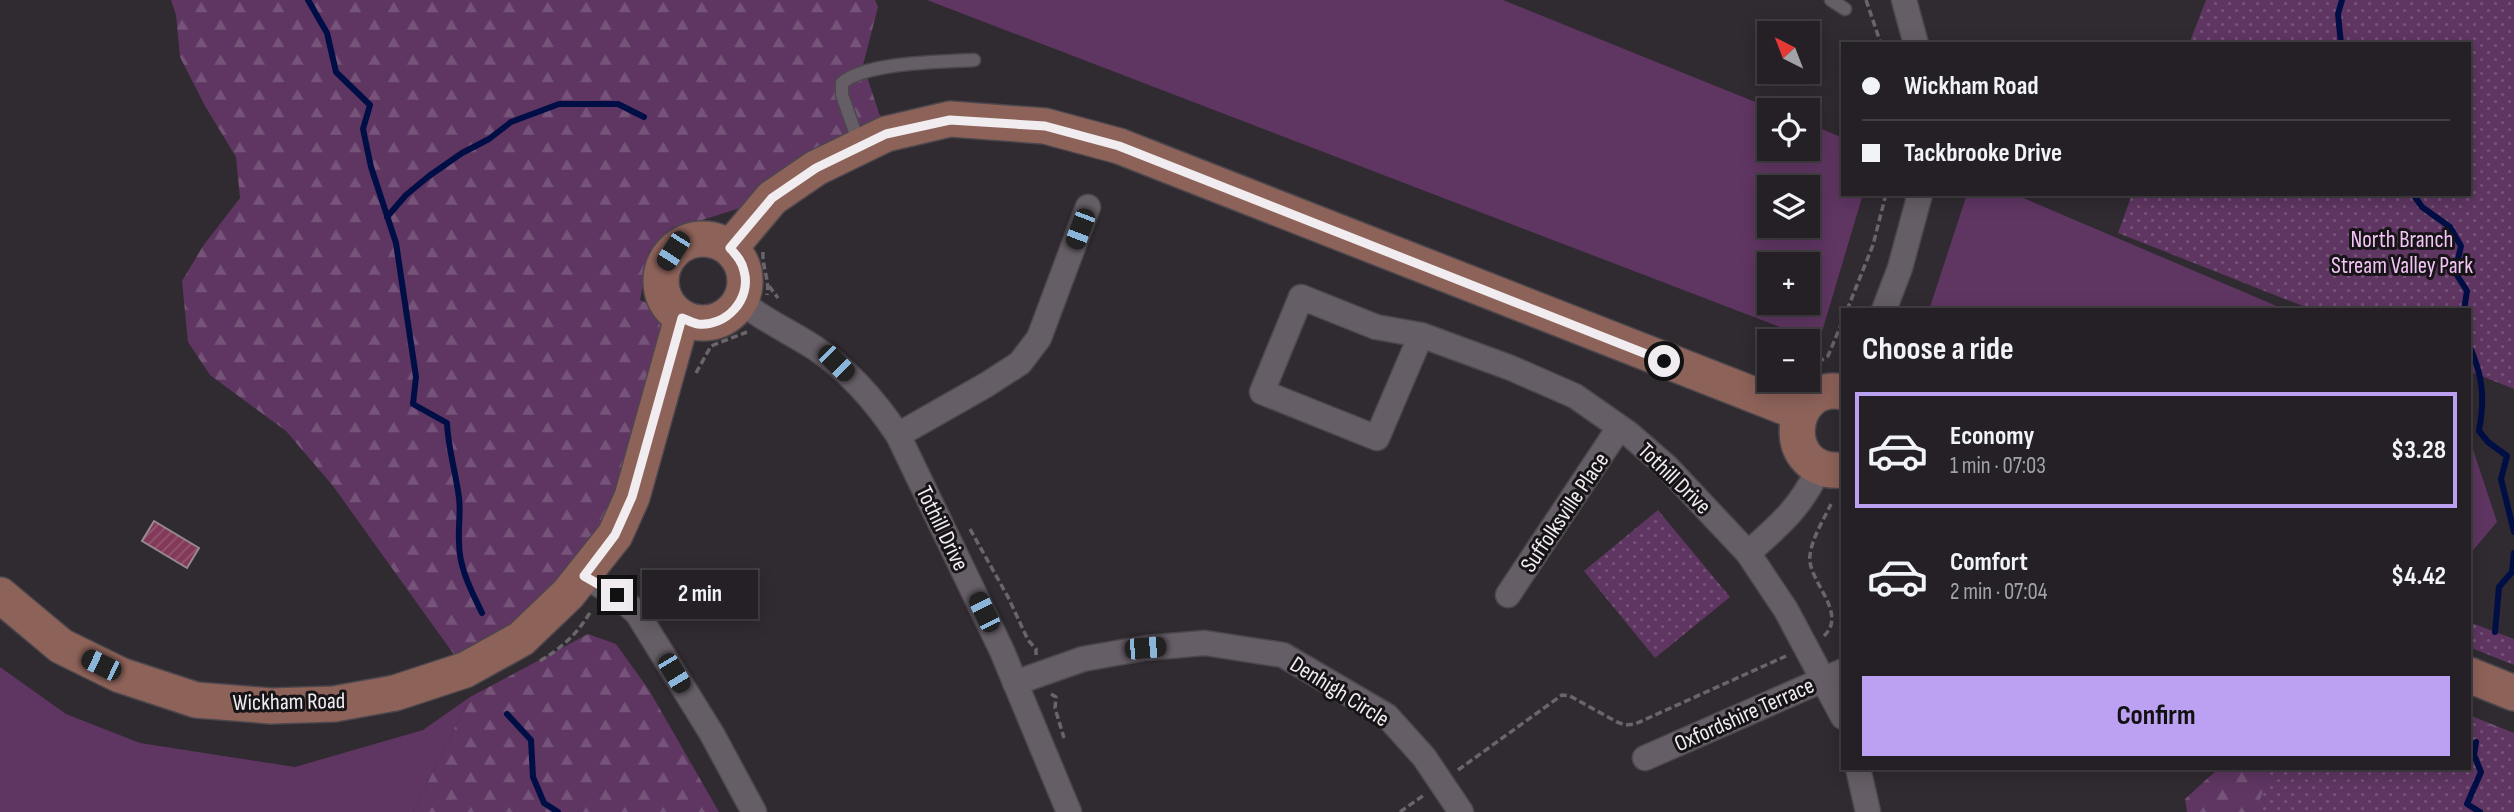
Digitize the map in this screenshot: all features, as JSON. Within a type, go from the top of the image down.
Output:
[{"type":"street","points":[[1904,0],[1915,42]]},
{"type":"street","points":[[730,248],[772,198],[816,168],[886,134],[950,120],[1045,126],[1119,146],[1800,413]]},
{"type":"street","points":[[1885,308],[1900,268],[1919,196]]},
{"type":"street","points":[[898,435],[1020,363],[1039,338],[1088,207]]},
{"type":"street","points":[[701,239],[716,241],[730,248],[740,259],[746,288],[741,302],[730,314],[715,322],[698,324],[682,318],[670,308],[663,295],[661,279],[664,264],[673,251],[686,243],[701,239]]},
{"type":"street","name":"Tothill Drive","points":[[1421,335],[1377,438],[1262,392],[1301,297],[1376,327],[1421,335],[1511,368],[1575,396],[1668,467],[1748,553],[1786,610],[1806,647],[1833,675],[1841,709]]},
{"type":"street","name":"Tothill Drive","points":[[741,302],[760,317],[814,347],[836,363],[872,399],[898,435],[997,639],[1069,812]]},
{"type":"street","name":"Wickham Road","points":[[0,595],[61,646],[120,675],[196,700],[271,706],[334,704],[395,693],[465,670],[521,639],[584,576],[615,535],[632,497],[682,318]]},
{"type":"street","points":[[1748,553],[1787,519],[1831,469],[1809,460],[1801,451],[1796,426],[1800,413],[1809,401],[1822,393],[1841,392]]},
{"type":"street","name":"Suffolksville Place","points":[[1508,595],[1619,428]]},
{"type":"street","points":[[584,576],[617,595],[637,612],[712,734],[754,812]]},
{"type":"street","name":"Denhigh Circle","points":[[1015,683],[1083,659],[1145,648],[1205,643],[1283,655],[1387,716],[1424,757],[1461,812]]},
{"type":"street","name":"Oxfordshire Terrace","points":[[1645,758],[1833,675]]},
{"type":"street","points":[[2471,676],[2514,693]]},
{"type":"street","points":[[1858,770],[1868,812]]},
{"type":"lane","points":[[1831,0],[1845,9]]},
{"type":"lane","points":[[860,147],[842,95],[842,83],[853,74],[904,65],[974,60]]},
{"type":"path","points":[[1866,0],[1880,42]]},
{"type":"path","points":[[1848,308],[1873,245],[1885,196]]},
{"type":"path","points":[[1820,361],[1828,356],[1841,325]]},
{"type":"path","points":[[1400,812],[1562,695],[1570,696],[1616,722],[1635,724],[1819,640],[1828,633],[1830,613],[1809,556],[1831,504]]},
{"type":"green space","points":[[171,0],[875,0],[878,7],[863,65],[886,134],[772,198],[680,227],[649,251],[640,300],[682,318],[615,535],[465,670],[333,486],[286,431],[210,375],[188,342],[182,281],[203,246],[240,198],[236,157],[205,106],[180,57],[176,15]]},
{"type":"green space","points":[[927,0],[1503,0],[1757,103],[1757,161],[1820,161],[1820,128],[1841,137],[1841,196],[1862,196],[1820,339],[1820,329],[1785,329]]},
{"type":"green space","name":"North Branch Stream Valley Park","points":[[2206,0],[2514,0],[2514,389],[2471,372],[2471,308],[2308,308],[2118,233],[2131,196],[2471,196],[2471,42],[2190,42]]},
{"type":"green space","points":[[1966,196],[2019,196],[2281,308],[1930,308]]},
{"type":"green space","points":[[2471,443],[2497,522],[2471,553]]},
{"type":"green space","points":[[1658,510],[1730,597],[1655,658],[1584,571]]},
{"type":"green space","points":[[2471,623],[2514,639],[2514,665],[2471,648]]},
{"type":"green space","points":[[588,634],[616,644],[649,690],[719,812],[413,812],[470,697]]},
{"type":"green space","points":[[0,667],[66,714],[140,743],[295,767],[423,730],[470,697],[413,812],[0,812]]},
{"type":"green space","points":[[2471,716],[2514,733],[2514,812],[2187,812],[2185,799],[2217,770],[2471,770]]},
{"type":"green space","points":[[2471,718],[2514,735],[2514,812],[2255,812],[2271,770],[2471,770]]},
{"type":"building","points":[[154,521],[199,548],[187,568],[142,541]]},
{"type":"waterway","points":[[308,0],[327,33],[336,72],[370,105],[363,129],[371,167],[396,243],[416,377],[413,404],[447,423],[459,498],[461,561],[466,579],[482,613]]},
{"type":"waterway","points":[[2341,42],[2338,14],[2342,0]]},
{"type":"waterway","points":[[387,217],[406,195],[429,176],[511,122],[559,104],[618,104],[644,117]]},
{"type":"waterway","points":[[2414,196],[2422,207],[2450,227],[2461,246],[2455,272],[2467,291],[2464,308]]},
{"type":"waterway","points":[[2471,350],[2482,387],[2479,431],[2488,442],[2507,456],[2501,479],[2514,532]]},
{"type":"waterway","points":[[2495,632],[2499,587],[2512,572],[2514,553]]},
{"type":"waterway","points":[[507,714],[531,740],[533,777],[544,803],[558,812]]},
{"type":"waterway","points":[[2476,742],[2474,755],[2481,772],[2467,804],[2480,812]]},
{"type":"route","points":[[617,595],[584,576],[615,535],[632,497],[682,318],[698,324],[715,322],[730,314],[741,302],[746,288],[740,259],[730,248],[772,198],[816,168],[886,134],[950,120],[1045,126],[1119,146],[1664,361]]}]
